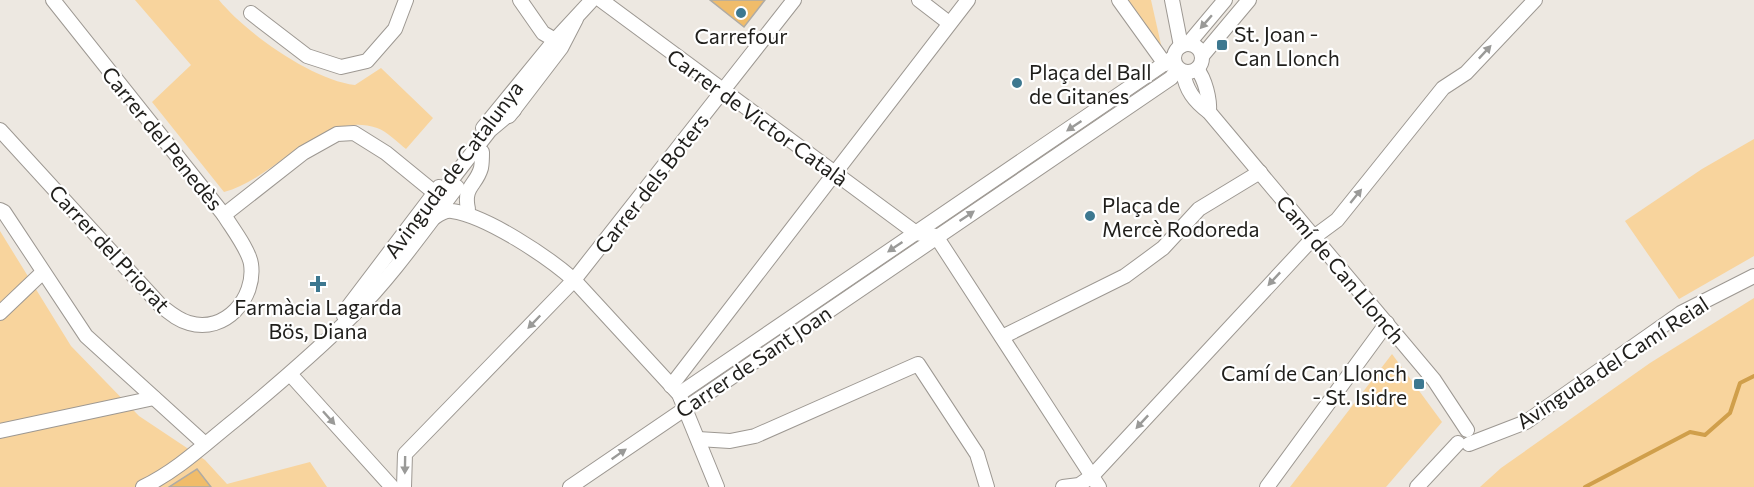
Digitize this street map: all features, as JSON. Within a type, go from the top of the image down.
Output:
[{"type":"street","name":"Carrer del Penedès","points":[[53,0],[224,215],[303,153],[337,134],[354,133],[386,153],[441,196],[471,213]]},
{"type":"street","points":[[251,13],[307,56],[341,67],[367,62],[395,29],[406,0]]},
{"type":"street","points":[[520,0],[543,33],[555,40]]},
{"type":"street","name":"Avinguda de Catalunya","points":[[143,487],[155,481],[205,444],[290,374],[354,314],[431,220],[441,196],[498,107],[592,0]]},
{"type":"street","name":"Carrer de Victor Català","points":[[601,0],[916,233]]},
{"type":"street","name":"Carrer dels Boters","points":[[404,487],[405,454],[574,280],[794,0]]},
{"type":"street","points":[[919,0],[949,24]]},
{"type":"street","points":[[675,390],[834,173],[968,0]]},
{"type":"street","points":[[1119,0],[1184,60]]},
{"type":"street","name":"Camí de Can Llonch","points":[[1172,0],[1184,60],[1201,74],[1209,112],[1434,380],[1465,439]]},
{"type":"street","name":"Carrer de Sant Joan","points":[[570,487],[1171,78],[1225,0]]},
{"type":"street","name":"Carrer de Sant Joan","points":[[675,390],[1184,60],[1249,0]]},
{"type":"street","points":[[1063,487],[1096,482],[1314,237],[1337,220],[1443,88],[1466,73],[1535,0]]},
{"type":"street","name":"Avinguda de Catalunya","points":[[340,326],[348,308],[375,272],[482,152],[561,48],[576,19]]},
{"type":"street","points":[[441,196],[490,130],[514,110]]},
{"type":"street","name":"Carrer del Priorat","points":[[0,130],[161,306],[170,314],[190,324],[209,324],[225,319],[239,308],[252,283],[250,257],[224,215]]},
{"type":"street","points":[[471,213],[466,200],[467,190],[481,169],[482,152]]},
{"type":"street","points":[[1002,337],[1125,276],[1163,248],[1199,210],[1260,172]]},
{"type":"street","points":[[0,210],[86,336],[205,444]]},
{"type":"street","points":[[431,220],[443,212],[471,213],[534,250],[574,280],[675,390],[685,407],[717,487]]},
{"type":"street","points":[[916,233],[936,236],[1096,482]]},
{"type":"street","points":[[0,313],[43,272]]},
{"type":"street","name":"Avinguda del Camí Reial","points":[[1465,439],[1526,422],[1681,313],[1754,276]]},
{"type":"street","points":[[1267,487],[1387,323]]},
{"type":"street","points":[[698,439],[730,441],[755,436],[918,364],[977,453],[987,487]]},
{"type":"street","points":[[290,374],[392,487]]},
{"type":"street","points":[[0,431],[154,398]]},
{"type":"street","points":[[1417,487],[1465,439]]},
{"type":"shaded area","points":[[135,0],[219,0],[263,40],[300,65],[319,74],[355,85],[381,68],[433,118],[406,149],[377,128],[356,125],[336,128],[317,136],[243,185],[224,192],[152,102],[191,65]]},
{"type":"shaded area","points":[[1125,0],[1151,0],[1162,49]]},
{"type":"shaded area","points":[[1754,139],[1754,256],[1679,299],[1625,221],[1702,169]]},
{"type":"shaded area","points":[[0,231],[71,346],[139,416],[205,460],[227,484],[310,462],[327,487],[0,487]]},
{"type":"shaded area","points":[[1754,298],[1754,487],[1480,487],[1501,468],[1650,363]]},
{"type":"shaded area","points":[[1392,354],[1442,422],[1386,487],[1290,487]]},
{"type":"building","name":"Carrefour","points":[[710,0],[765,0],[744,27]]},
{"type":"building","points":[[197,469],[211,487],[169,487]]},
{"type":"waterway","points":[[1585,487],[1690,432],[1705,435],[1730,413],[1740,383],[1754,376]]},
{"type":"place","name":"Carrefour","points":[[741,13]]},
{"type":"place","name":"St. Joan - Can Llonch","points":[[1222,45]]},
{"type":"place","name":"Plaça del Ball de Gitanes","points":[[1017,83]]},
{"type":"place","name":"Plaça de Mercè Rodoreda","points":[[1090,216]]},
{"type":"place","name":"Farmàcia Lagarda Bös, Diana","points":[[318,284]]},
{"type":"place","name":"Camí de Can Llonch - St. Isidre","points":[[1419,384]]}]
